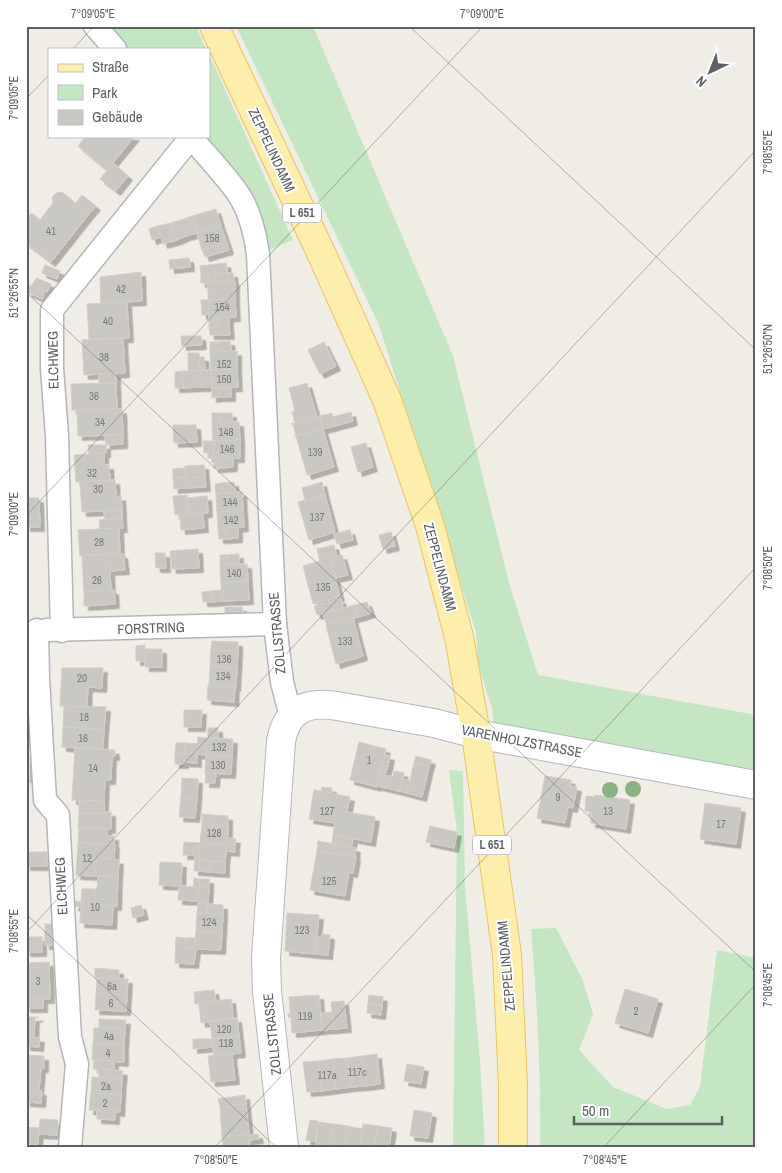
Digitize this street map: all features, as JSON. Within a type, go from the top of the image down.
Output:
[{"type":"main road","name":"ZEPPELINDAMM","points":[[214,26],[327,266],[387,400],[430,526],[458,637],[476,734],[507,955],[514,1147]]},
{"type":"street","points":[[95,26],[113,48]]},
{"type":"street","name":"ELCHWEG","points":[[62,631],[57,436],[52,368],[52,310],[190,138]]},
{"type":"street","name":"ZOLLSTRASSE","points":[[192,138],[238,193],[248,213],[255,234],[258,254],[275,624],[282,682],[291,717],[284,728],[281,741],[266,958],[267,991],[284,1147]]},
{"type":"street","name":"FORSTRING","points":[[32,630],[62,631],[275,624]]},
{"type":"street","name":"ELCHWEG","points":[[32,630],[38,678],[35,801],[58,815],[70,1038],[77,1064],[70,1147]]},
{"type":"street","name":"VARENHOLZSTRASSE","points":[[291,717],[304,707],[323,704],[434,723],[476,734],[756,785]]},
{"type":"green space","points":[[103,26],[196,26],[206,48],[122,48]]},
{"type":"green space","points":[[236,26],[313,26],[453,356],[509,583],[538,675],[756,715],[756,770],[494,729],[492,708],[478,664],[476,632],[379,325]]},
{"type":"green space","points":[[210,56],[293,240],[267,251],[202,138],[210,138]]},
{"type":"green space","points":[[449,770],[463,771],[465,886],[480,1061],[485,1147],[453,1147],[457,832]]},
{"type":"green space","points":[[556,928],[583,981],[593,1014],[579,1050],[613,1087],[667,1109],[690,1105],[700,1087],[717,950],[756,958],[756,1147],[540,1147],[538,1038],[531,929]]},
{"type":"building","points":[[84,138],[133,138],[107,170],[78,146]]},
{"type":"building","points":[[113,163],[128,176],[116,191],[100,179]]},
{"type":"building","points":[[62,192],[89,214],[51,262],[26,243],[26,219],[32,213],[40,220],[53,203],[52,197],[56,193]]},
{"type":"building","points":[[82,195],[96,206],[89,214],[76,203]]},
{"type":"building","points":[[216,209],[221,226],[197,233],[192,216]]},
{"type":"building","points":[[192,216],[195,227],[184,230],[181,220]]},
{"type":"building","points":[[181,220],[186,236],[177,240],[171,223]]},
{"type":"building","points":[[171,223],[177,240],[163,244],[158,226]]},
{"type":"building","points":[[158,226],[161,237],[152,240],[149,229]]},
{"type":"building","points":[[221,226],[227,243],[202,250],[197,233]]},
{"type":"building","points":[[195,227],[197,233],[186,236],[184,230]]},
{"type":"building","points":[[227,243],[229,250],[205,257],[202,250]]},
{"type":"building","points":[[189,258],[190,267],[170,269],[169,260]]},
{"type":"building","points":[[226,263],[227,273],[201,274],[200,266]]},
{"type":"building","points":[[45,265],[60,271],[57,279],[42,273]]},
{"type":"building","points":[[141,272],[142,301],[101,303],[100,277]]},
{"type":"building","points":[[216,273],[216,282],[208,282],[208,274]]},
{"type":"building","points":[[216,273],[228,273],[228,281],[216,282]]},
{"type":"building","points":[[228,273],[233,273],[234,281],[228,281]]},
{"type":"building","points":[[201,274],[208,274],[208,283],[201,283]]},
{"type":"building","points":[[36,278],[51,284],[47,292],[32,286]]},
{"type":"building","points":[[235,281],[235,299],[208,300],[208,282]]},
{"type":"building","points":[[30,285],[45,291],[42,299],[27,292]]},
{"type":"building","points":[[235,299],[236,317],[209,318],[208,300]]},
{"type":"building","points":[[201,300],[208,300],[209,314],[202,315]]},
{"type":"building","points":[[127,302],[129,338],[89,339],[87,304]]},
{"type":"building","points":[[217,317],[229,317],[229,326],[217,327]]},
{"type":"building","points":[[217,317],[217,327],[209,327],[209,318]]},
{"type":"building","points":[[229,326],[230,335],[210,335],[209,327]]},
{"type":"building","points":[[181,336],[201,336],[202,345],[182,346]]},
{"type":"building","points":[[123,338],[125,373],[84,375],[82,340]]},
{"type":"building","points":[[230,341],[231,351],[218,352],[218,342]]},
{"type":"building","points":[[210,342],[218,342],[218,352],[210,352]]},
{"type":"building","points":[[324,342],[336,366],[320,374],[308,350]]},
{"type":"building","points":[[237,351],[237,369],[211,370],[210,352]]},
{"type":"building","points":[[188,353],[199,353],[200,371],[188,371]]},
{"type":"building","points":[[199,357],[204,357],[205,371],[200,371]]},
{"type":"building","points":[[237,369],[238,387],[212,388],[211,370]]},
{"type":"building","points":[[211,370],[212,387],[200,387],[200,371]]},
{"type":"building","points":[[182,371],[200,371],[200,387],[183,388]]},
{"type":"building","points":[[182,371],[183,388],[175,388],[175,372]]},
{"type":"building","points":[[99,374],[116,374],[116,383],[99,383]]},
{"type":"building","points":[[116,383],[117,409],[72,410],[71,384]]},
{"type":"building","points":[[307,383],[317,417],[295,423],[292,412],[295,411],[289,388]]},
{"type":"building","points":[[231,387],[231,397],[219,397],[219,388]]},
{"type":"building","points":[[212,388],[219,388],[219,397],[212,398]]},
{"type":"building","points":[[122,409],[123,435],[78,436],[77,410]]},
{"type":"building","points":[[351,412],[353,421],[335,426],[333,417]]},
{"type":"building","points":[[212,413],[219,413],[220,423],[212,423]]},
{"type":"building","points":[[219,413],[232,413],[232,423],[220,423]]},
{"type":"building","points":[[332,413],[335,426],[323,429],[320,416]]},
{"type":"building","points":[[320,416],[323,429],[294,437],[296,436],[293,424],[291,424]]},
{"type":"building","points":[[239,422],[240,440],[213,441],[212,423]]},
{"type":"building","points":[[173,425],[196,425],[197,442],[174,443]]},
{"type":"building","points":[[323,429],[334,467],[307,475],[296,436]]},
{"type":"building","points":[[105,435],[123,435],[123,444],[106,445]]},
{"type":"building","points":[[240,440],[240,458],[214,458],[213,441]]},
{"type":"building","points":[[203,441],[213,441],[214,458],[208,458],[208,453],[204,453]]},
{"type":"building","points":[[366,443],[373,467],[358,472],[351,447]]},
{"type":"building","points":[[88,445],[106,445],[106,453],[89,454]]},
{"type":"building","points":[[104,453],[104,465],[109,465],[110,480],[76,482],[74,455]]},
{"type":"building","points":[[214,458],[221,458],[221,468],[214,468]]},
{"type":"building","points":[[221,458],[233,458],[233,467],[221,468]]},
{"type":"building","points":[[204,465],[205,477],[186,478],[185,466]]},
{"type":"building","points":[[185,468],[186,478],[173,478],[173,469]]},
{"type":"building","points":[[205,477],[206,487],[186,488],[186,478]]},
{"type":"building","points":[[173,478],[186,478],[186,488],[174,489]]},
{"type":"building","points":[[115,480],[116,497],[121,496],[122,510],[82,512],[80,482]]},
{"type":"building","points":[[234,482],[235,492],[223,493],[222,483]]},
{"type":"building","points":[[322,482],[325,495],[305,500],[302,488]]},
{"type":"building","points":[[222,483],[223,493],[216,494],[215,484]]},
{"type":"building","points":[[242,492],[243,510],[217,512],[216,494]]},
{"type":"building","points":[[187,495],[188,514],[175,515],[173,496]]},
{"type":"building","points":[[325,495],[335,532],[309,540],[298,502]]},
{"type":"building","points":[[207,496],[208,513],[188,514],[187,498]]},
{"type":"building","points":[[26,498],[39,498],[40,527],[26,527]]},
{"type":"building","points":[[122,510],[122,518],[105,519],[104,511]]},
{"type":"building","points":[[243,510],[244,527],[218,529],[217,512]]},
{"type":"building","points":[[203,513],[204,528],[181,530],[180,515]]},
{"type":"building","points":[[122,518],[123,528],[100,529],[99,520]]},
{"type":"building","points":[[119,528],[120,553],[80,556],[78,530]]},
{"type":"building","points":[[226,528],[238,528],[238,538],[226,539]]},
{"type":"building","points":[[226,528],[226,539],[219,539],[218,529]]},
{"type":"building","points":[[350,530],[353,540],[337,544],[334,534]]},
{"type":"building","points":[[391,532],[395,546],[383,549],[379,535]]},
{"type":"building","points":[[334,545],[337,557],[320,561],[317,549]]},
{"type":"building","points":[[198,549],[199,568],[172,569],[170,551]]},
{"type":"building","points":[[155,553],[165,553],[166,568],[156,568]]},
{"type":"building","points":[[109,554],[111,590],[84,592],[82,556]]},
{"type":"building","points":[[109,554],[123,554],[125,570],[110,571]]},
{"type":"building","points":[[239,554],[239,564],[228,565],[227,555]]},
{"type":"building","points":[[220,555],[227,555],[228,565],[220,565]]},
{"type":"building","points":[[342,555],[348,575],[335,578],[330,558]]},
{"type":"building","points":[[330,558],[340,597],[313,604],[303,566]]},
{"type":"building","points":[[247,564],[248,581],[221,583],[220,565]]},
{"type":"building","points":[[248,581],[249,600],[222,601],[221,583]]},
{"type":"building","points":[[114,590],[115,604],[84,606],[84,592]]},
{"type":"building","points":[[222,590],[222,601],[212,602],[212,591]]},
{"type":"building","points":[[212,591],[212,602],[203,602],[202,592]]},
{"type":"building","points":[[341,599],[343,608],[317,615],[314,606]]},
{"type":"building","points":[[367,602],[371,613],[358,617],[355,605]]},
{"type":"building","points":[[355,605],[358,617],[327,625],[323,614]]},
{"type":"building","points":[[225,607],[242,607],[243,615],[225,616]]},
{"type":"building","points":[[353,618],[363,656],[336,664],[326,625]]},
{"type":"building","points":[[212,641],[238,642],[238,651],[211,650]]},
{"type":"building","points":[[145,645],[144,661],[136,661],[136,646]]},
{"type":"building","points":[[144,649],[162,649],[162,667],[145,667]]},
{"type":"building","points":[[211,650],[238,651],[237,668],[210,666]]},
{"type":"building","points":[[210,666],[237,668],[236,687],[209,685]]},
{"type":"building","points":[[62,668],[103,668],[102,688],[88,687],[87,707],[60,706]]},
{"type":"building","points":[[208,685],[235,687],[234,702],[207,700]]},
{"type":"building","points":[[64,706],[106,707],[104,729],[63,727]]},
{"type":"building","points":[[184,710],[202,710],[201,727],[184,727]]},
{"type":"building","points":[[63,727],[104,729],[103,749],[62,747]]},
{"type":"building","points":[[208,728],[218,728],[218,738],[208,738]]},
{"type":"building","points":[[198,737],[207,738],[206,755],[197,754]]},
{"type":"building","points":[[207,738],[233,739],[232,756],[206,755]]},
{"type":"building","points":[[359,742],[386,749],[377,787],[350,780]]},
{"type":"building","points":[[176,743],[185,743],[185,754],[175,753]]},
{"type":"building","points":[[185,743],[198,744],[197,754],[185,754]]},
{"type":"building","points":[[75,748],[115,750],[115,756],[112,756],[111,780],[105,780],[104,801],[72,800]]},
{"type":"building","points":[[26,753],[28,753],[28,778],[26,778]]},
{"type":"building","points":[[175,753],[185,754],[184,764],[175,764]]},
{"type":"building","points":[[185,754],[197,754],[197,763],[184,762]]},
{"type":"building","points":[[206,755],[232,756],[231,774],[205,773]]},
{"type":"building","points":[[385,755],[390,756],[388,766],[382,765]]},
{"type":"building","points":[[416,756],[431,760],[429,767],[414,763]]},
{"type":"building","points":[[414,763],[429,767],[422,797],[407,793]]},
{"type":"building","points":[[382,765],[388,766],[385,775],[380,774]]},
{"type":"building","points":[[394,771],[404,773],[399,791],[378,786],[380,774],[393,777]]},
{"type":"building","points":[[206,773],[216,773],[215,783],[205,783]]},
{"type":"building","points":[[545,776],[571,780],[570,786],[577,787],[573,808],[568,807],[565,823],[537,818]]},
{"type":"building","points":[[182,778],[198,779],[197,799],[181,797]]},
{"type":"building","points":[[402,779],[410,781],[407,793],[399,791]]},
{"type":"building","points":[[322,787],[332,788],[332,793],[321,792]]},
{"type":"building","points":[[314,790],[350,797],[347,812],[375,817],[371,842],[333,835],[335,823],[309,819]]},
{"type":"building","points":[[595,795],[630,800],[626,829],[591,823],[591,812],[585,811],[586,796],[595,797]]},
{"type":"building","points":[[181,797],[197,799],[195,818],[179,817]]},
{"type":"building","points":[[79,800],[104,801],[104,814],[79,813]]},
{"type":"building","points":[[705,803],[741,808],[736,844],[700,839]]},
{"type":"building","points":[[104,812],[111,812],[111,829],[78,828],[79,813],[104,814]]},
{"type":"building","points":[[202,814],[214,815],[213,826],[202,825]]},
{"type":"building","points":[[214,815],[228,816],[228,827],[213,826]]},
{"type":"building","points":[[202,825],[228,827],[227,845],[200,843]]},
{"type":"building","points":[[430,826],[457,832],[454,848],[426,842]]},
{"type":"building","points":[[79,828],[107,829],[107,836],[114,836],[114,844],[78,843]]},
{"type":"building","points":[[333,835],[353,839],[351,847],[332,844]]},
{"type":"building","points":[[227,838],[236,839],[235,845],[227,845]]},
{"type":"building","points":[[318,841],[356,848],[355,857],[317,851]]},
{"type":"building","points":[[184,842],[200,843],[199,871],[194,871],[195,855],[183,855]]},
{"type":"building","points":[[78,843],[115,844],[114,859],[98,857],[94,876],[76,875]]},
{"type":"building","points":[[200,843],[227,845],[225,862],[199,860]]},
{"type":"building","points":[[227,845],[235,845],[235,852],[226,851]]},
{"type":"building","points":[[317,851],[356,857],[353,873],[349,872],[345,896],[310,890]]},
{"type":"building","points":[[26,852],[47,852],[47,866],[26,866]]},
{"type":"building","points":[[98,857],[119,860],[118,876],[94,876]]},
{"type":"building","points":[[200,860],[210,861],[209,872],[199,871]]},
{"type":"building","points":[[210,861],[225,862],[225,873],[209,872]]},
{"type":"building","points":[[160,862],[182,863],[181,886],[159,885]]},
{"type":"building","points":[[98,876],[118,876],[117,906],[95,906],[94,889],[97,889]]},
{"type":"building","points":[[194,878],[199,879],[199,887],[193,887]]},
{"type":"building","points":[[199,879],[209,879],[209,887],[199,887]]},
{"type":"building","points":[[179,886],[199,887],[198,901],[178,900]]},
{"type":"building","points":[[199,887],[209,887],[208,904],[198,904]]},
{"type":"building","points":[[82,889],[94,889],[95,906],[113,906],[112,925],[80,923],[81,907],[74,906],[75,901],[81,902]]},
{"type":"building","points":[[198,904],[208,904],[207,913],[197,913]]},
{"type":"building","points":[[208,904],[223,905],[223,914],[207,913]]},
{"type":"building","points":[[141,905],[144,915],[133,918],[131,908]]},
{"type":"building","points":[[197,913],[223,914],[222,932],[196,931]]},
{"type":"building","points":[[287,913],[319,915],[315,954],[285,951]]},
{"type":"building","points":[[45,924],[53,924],[54,945],[45,945]]},
{"type":"building","points":[[196,931],[222,932],[221,950],[195,949]]},
{"type":"building","points":[[322,934],[330,935],[328,955],[315,954],[317,937],[322,937]]},
{"type":"building","points":[[26,937],[42,937],[42,952],[26,952]]},
{"type":"building","points":[[176,937],[185,938],[184,947],[196,949],[194,964],[175,963]]},
{"type":"building","points":[[185,938],[195,938],[195,948],[184,947]]},
{"type":"building","points":[[49,962],[50,999],[26,999],[26,963]]},
{"type":"building","points":[[95,968],[119,970],[119,979],[95,978]]},
{"type":"building","points":[[97,978],[128,979],[127,995],[96,994]]},
{"type":"building","points":[[625,989],[658,999],[648,1033],[615,1023]]},
{"type":"building","points":[[214,990],[216,1001],[195,1004],[194,992]]},
{"type":"building","points":[[96,994],[127,995],[126,1011],[95,1010]]},
{"type":"building","points":[[319,995],[322,1030],[292,1033],[291,1017],[289,1018],[288,1014],[290,1013],[289,997]]},
{"type":"building","points":[[369,995],[383,997],[382,1006],[368,1004]]},
{"type":"building","points":[[26,999],[43,999],[43,1008],[26,1008]]},
{"type":"building","points":[[231,999],[233,1018],[201,1023],[199,1003]]},
{"type":"building","points":[[344,1001],[347,1028],[334,1029],[331,1002]]},
{"type":"building","points":[[368,1004],[382,1006],[381,1015],[367,1013]]},
{"type":"building","points":[[332,1012],[334,1029],[322,1030],[321,1013]]},
{"type":"building","points":[[26,1017],[39,1017],[35,1018],[34,1037],[38,1038],[26,1037]]},
{"type":"building","points":[[237,1018],[239,1036],[212,1039],[210,1021]]},
{"type":"building","points":[[99,1019],[126,1020],[125,1029],[99,1028]]},
{"type":"building","points":[[94,1028],[125,1029],[124,1045],[93,1044]]},
{"type":"building","points":[[239,1036],[241,1053],[214,1056],[212,1039]]},
{"type":"building","points":[[26,1037],[40,1038],[39,1047],[26,1046]]},
{"type":"building","points":[[193,1039],[212,1039],[213,1047],[193,1049]]},
{"type":"building","points":[[93,1044],[124,1045],[124,1062],[92,1060]]},
{"type":"building","points":[[232,1054],[235,1080],[211,1082],[208,1056]]},
{"type":"building","points":[[377,1054],[380,1084],[366,1086],[362,1056]]},
{"type":"building","points":[[26,1055],[44,1056],[44,1068],[41,1068],[39,1091],[42,1091],[41,1103],[26,1102]]},
{"type":"building","points":[[362,1056],[366,1086],[351,1087],[347,1058]]},
{"type":"building","points":[[347,1058],[351,1087],[336,1089],[333,1059]]},
{"type":"building","points":[[333,1059],[336,1089],[321,1091],[318,1061]]},
{"type":"building","points":[[94,1060],[114,1061],[114,1070],[93,1069]]},
{"type":"building","points":[[318,1061],[321,1091],[307,1092],[303,1062]]},
{"type":"building","points":[[407,1064],[424,1067],[421,1084],[404,1081]]},
{"type":"building","points":[[99,1069],[123,1071],[122,1079],[99,1078]]},
{"type":"building","points":[[92,1077],[122,1079],[121,1095],[91,1093]]},
{"type":"building","points":[[91,1093],[121,1095],[120,1112],[89,1110]]},
{"type":"building","points":[[245,1095],[246,1104],[220,1107],[218,1099]]},
{"type":"building","points":[[246,1104],[249,1134],[222,1137],[220,1107]]},
{"type":"building","points":[[97,1110],[115,1111],[115,1120],[97,1119]]},
{"type":"building","points":[[414,1110],[432,1113],[428,1138],[410,1136]]},
{"type":"building","points":[[40,1119],[58,1120],[57,1135],[39,1134]]},
{"type":"building","points":[[310,1120],[318,1121],[315,1141],[306,1140]]},
{"type":"building","points":[[319,1122],[333,1124],[329,1147],[315,1147]]},
{"type":"building","points":[[333,1124],[348,1126],[344,1147],[329,1147]]},
{"type":"building","points":[[363,1124],[378,1126],[374,1147],[359,1147]]},
{"type":"building","points":[[348,1126],[362,1129],[359,1147],[344,1147]]},
{"type":"building","points":[[378,1126],[392,1128],[389,1147],[374,1147]]},
{"type":"building","points":[[26,1127],[39,1128],[38,1144],[26,1144]]},
{"type":"building","points":[[249,1134],[250,1147],[223,1147],[222,1137]]},
{"type":"building","points":[[258,1134],[259,1139],[249,1140],[249,1135]]}]
